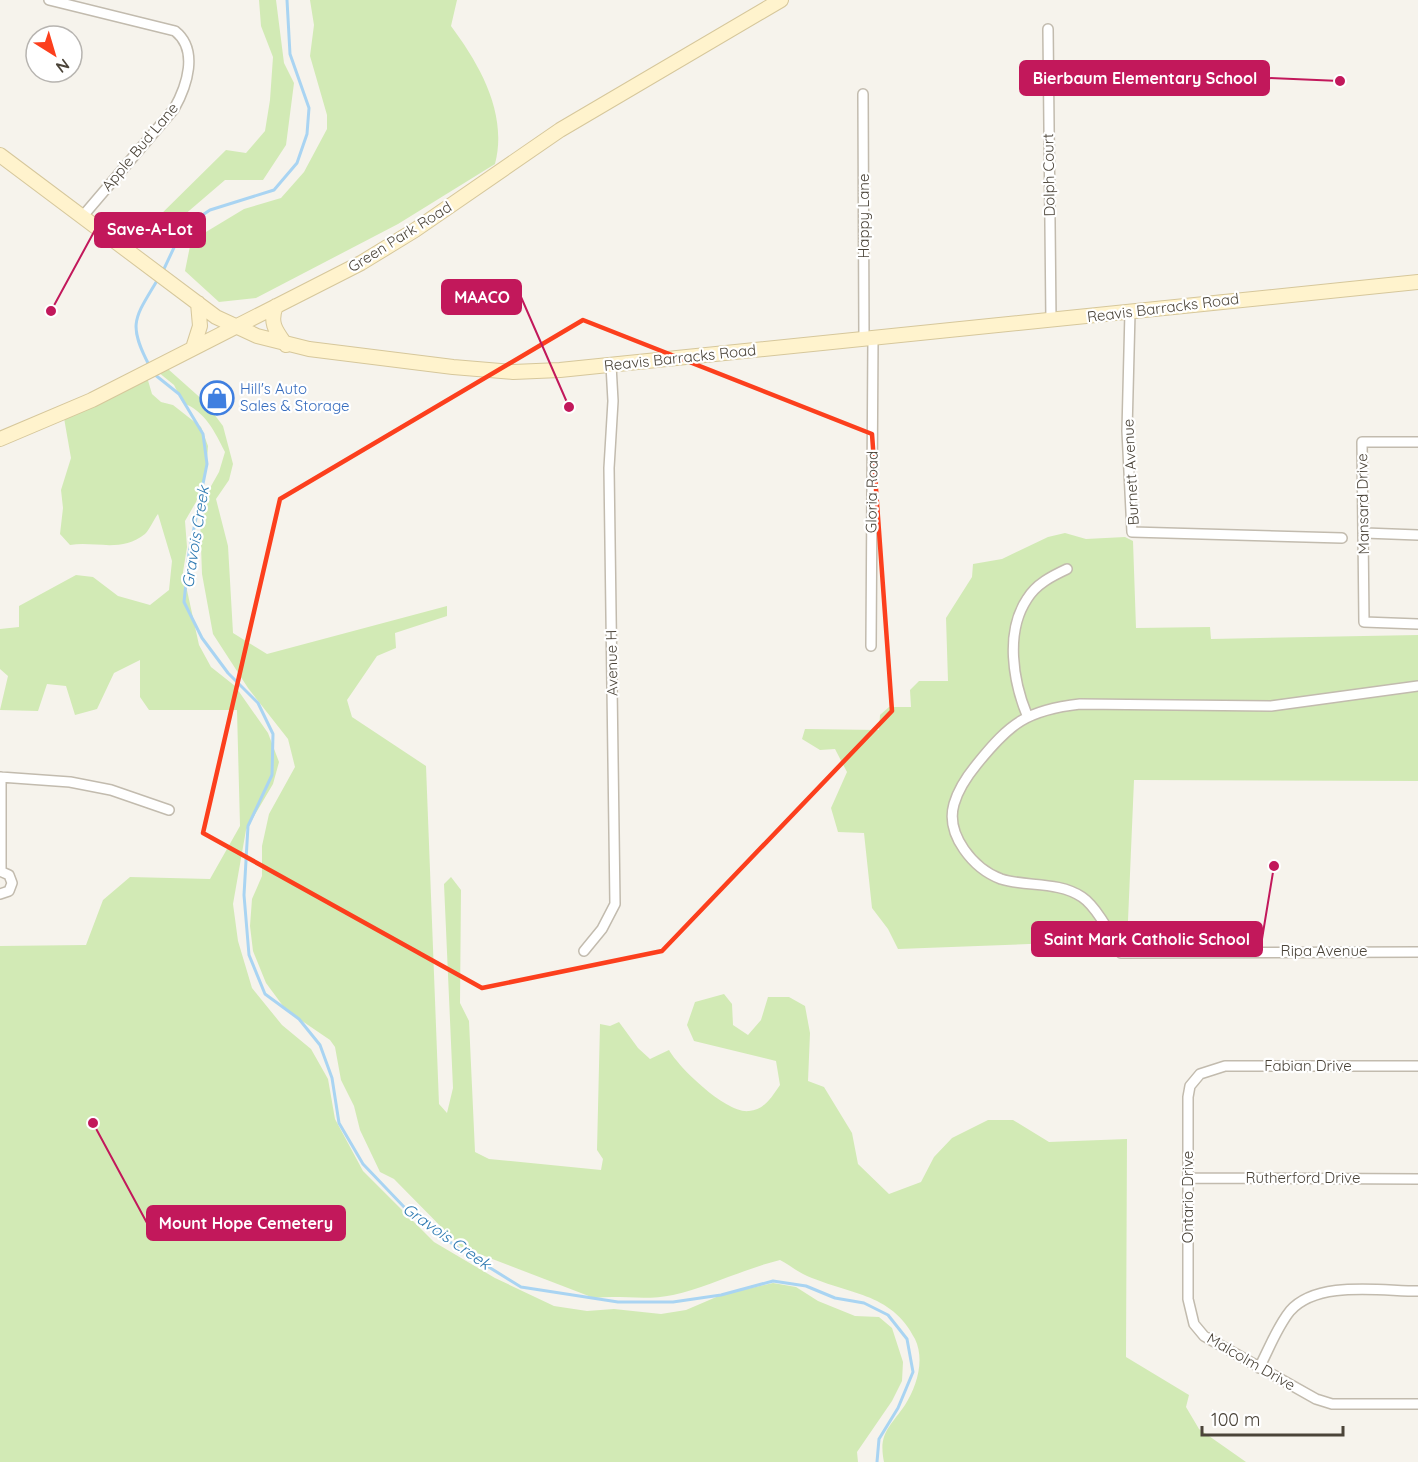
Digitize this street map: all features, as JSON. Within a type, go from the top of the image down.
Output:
[{"type":"main road","name":"Green Park Road","points":[[0,439],[73,409],[387,248],[560,130],[781,0]]},
{"type":"main road","name":"Reavis Barracks Road","points":[[0,155],[195,302],[234,327],[286,345],[498,371],[547,371],[611,365],[1418,282]]},
{"type":"main road","points":[[193,348],[200,326],[195,302]]},
{"type":"main road","points":[[276,306],[272,315],[273,324],[286,345]]},
{"type":"street","name":"Apple Bud Lane","points":[[49,0],[175,31],[183,38],[191,58],[178,103],[82,217]]},
{"type":"street","name":"Dolph Court","points":[[1048,29],[1051,321]]},
{"type":"street","name":"Happy Lane","points":[[863,94],[869,338]]},
{"type":"street","name":"Burnett Avenue","points":[[1130,312],[1127,431],[1132,532],[1342,538]]},
{"type":"street","name":"Gloria Road","points":[[869,338],[871,646]]},
{"type":"street","name":"Avenue H","points":[[584,951],[602,929],[615,904],[609,468],[613,401],[611,365]]},
{"type":"street","name":"Mansard Drive","points":[[1418,442],[1362,442],[1365,533],[1364,622],[1418,624]]},
{"type":"street","points":[[1365,533],[1418,535]]},
{"type":"street","points":[[1067,568],[1044,580],[1027,598],[1016,623],[1014,657],[1017,691],[1027,715],[1050,708],[1080,704],[1271,706],[1418,686]]},
{"type":"street","name":"Ripa Avenue","points":[[1027,715],[996,740],[970,773],[954,805],[956,834],[974,864],[1002,879],[1047,885],[1082,897],[1104,923],[1121,953],[1418,952]]},
{"type":"street","points":[[0,894],[9,891],[12,883],[9,874],[0,871],[1,777],[70,782],[111,790],[169,810]]},
{"type":"street","name":"Fabian Drive","points":[[1200,1074],[1225,1066],[1418,1066]]},
{"type":"street","name":"Ontario Drive","points":[[1194,1324],[1188,1299],[1188,1097],[1190,1086],[1200,1074]]},
{"type":"street","name":"Rutherford Drive","points":[[1188,1178],[1418,1179]]},
{"type":"street","points":[[1259,1368],[1289,1312],[1302,1299],[1316,1293],[1338,1290],[1418,1291]]},
{"type":"street","name":"Malcolm Drive","points":[[1194,1324],[1204,1336],[1316,1399],[1332,1404],[1418,1404]]},
{"type":"highlighted area","points":[[583,320],[872,434],[892,711],[662,951],[482,988],[203,833],[280,499]]},
{"type":"green space","points":[[259,0],[276,0],[284,63],[294,83],[286,145],[263,180],[225,180],[169,228],[156,247],[145,241],[150,225],[226,150],[246,153],[265,131],[273,57],[261,26]]},
{"type":"green space","points":[[310,0],[457,0],[451,26],[472,57],[489,91],[498,127],[495,164],[398,224],[256,298],[219,302],[185,271],[191,241],[244,209],[281,198],[304,172],[327,129],[327,115],[310,56],[314,25]]},
{"type":"green space","points":[[168,369],[205,402],[223,426],[233,464],[229,480],[216,499],[228,546],[233,633],[267,654],[447,606],[447,616],[395,633],[396,648],[377,656],[347,700],[352,717],[426,766],[439,1104],[447,1113],[453,1088],[444,884],[451,877],[461,890],[460,1003],[469,1021],[475,1152],[489,1159],[601,1170],[603,1159],[597,1150],[600,1024],[610,1026],[619,1022],[638,1048],[650,1059],[669,1050],[693,1078],[717,1098],[740,1110],[755,1110],[767,1102],[780,1085],[776,1061],[694,1041],[687,1025],[695,1002],[724,994],[732,1004],[733,1025],[748,1035],[761,1020],[768,997],[789,997],[805,1006],[810,1033],[808,1081],[824,1087],[852,1133],[858,1164],[889,1194],[921,1182],[934,1157],[952,1138],[988,1120],[1013,1120],[1049,1142],[1127,1139],[1126,1357],[1189,1395],[1186,1407],[1199,1429],[1246,1462],[884,1462],[884,1437],[913,1390],[918,1373],[919,1356],[915,1339],[905,1323],[881,1303],[819,1281],[780,1260],[673,1295],[653,1298],[594,1298],[461,1247],[394,1179],[380,1172],[360,1130],[354,1106],[341,1080],[335,1047],[330,1040],[286,1010],[266,983],[253,951],[250,926],[252,899],[262,876],[262,846],[269,814],[295,767],[288,739],[248,688],[213,634],[202,574],[200,518],[206,495],[219,472],[225,452],[203,417],[183,403],[174,385],[158,372]]},
{"type":"green space","points":[[147,377],[152,394],[161,402],[173,405],[201,427],[208,446],[206,473],[196,502],[185,521],[187,547],[183,572],[199,645],[211,667],[235,686],[268,733],[279,762],[273,784],[246,830],[233,904],[238,941],[252,988],[282,1025],[311,1049],[328,1079],[335,1119],[363,1171],[434,1242],[495,1278],[554,1306],[587,1311],[614,1309],[661,1314],[686,1310],[721,1295],[773,1283],[796,1287],[818,1301],[855,1316],[879,1317],[892,1328],[903,1362],[902,1381],[892,1401],[857,1452],[858,1462],[0,1462],[0,946],[86,945],[103,900],[130,877],[210,879],[240,826],[237,710],[149,710],[140,697],[140,660],[114,673],[97,709],[75,715],[66,686],[47,684],[38,711],[0,710],[8,676],[0,669],[0,629],[19,627],[19,606],[76,575],[93,577],[118,596],[150,605],[169,590],[172,561],[158,514],[145,534],[136,540],[118,545],[70,545],[60,534],[63,508],[61,490],[71,458],[64,418]]},
{"type":"green space","points":[[1065,533],[1086,539],[1125,537],[1133,541],[1136,628],[1210,627],[1211,639],[1418,635],[1418,781],[1134,780],[1127,944],[1055,943],[898,949],[888,929],[872,908],[864,833],[838,832],[831,808],[847,772],[835,749],[820,750],[802,739],[805,729],[879,730],[880,715],[889,707],[911,707],[910,690],[919,681],[948,681],[946,618],[972,577],[973,564],[1002,559],[1048,537]]},
{"type":"waterway","name":"Gravois Creek","points":[[163,271],[178,239],[192,222],[210,210],[274,190],[297,163],[307,134],[309,108],[290,54],[287,0]]},
{"type":"waterway","name":"Gravois Creek","points":[[149,365],[136,330],[139,312],[158,279]]},
{"type":"waterway","name":"Gravois Creek","points":[[154,374],[179,394],[203,434],[207,464],[189,553],[184,602],[202,638],[228,673],[258,703],[273,734],[272,775],[248,826],[244,895],[249,955],[265,994],[299,1019],[320,1045],[332,1078],[339,1123],[363,1164],[406,1209],[458,1248],[521,1287],[618,1302],[673,1302],[721,1295],[773,1281],[806,1286],[835,1298],[864,1303],[888,1315],[907,1339],[913,1372],[898,1408],[879,1439],[877,1462]]},
{"type":"place","name":"Bierbaum Elementary School","points":[[1340,81]]},
{"type":"place","name":"Save-A-Lot","points":[[51,311]]},
{"type":"place","name":"Hill's Auto Sales & Storage","points":[[217,398]]},
{"type":"place","name":"MAACO","points":[[569,407]]},
{"type":"place","name":"Saint Mark Catholic School","points":[[1274,866]]},
{"type":"place","name":"Mount Hope Cemetery","points":[[93,1123]]}]
